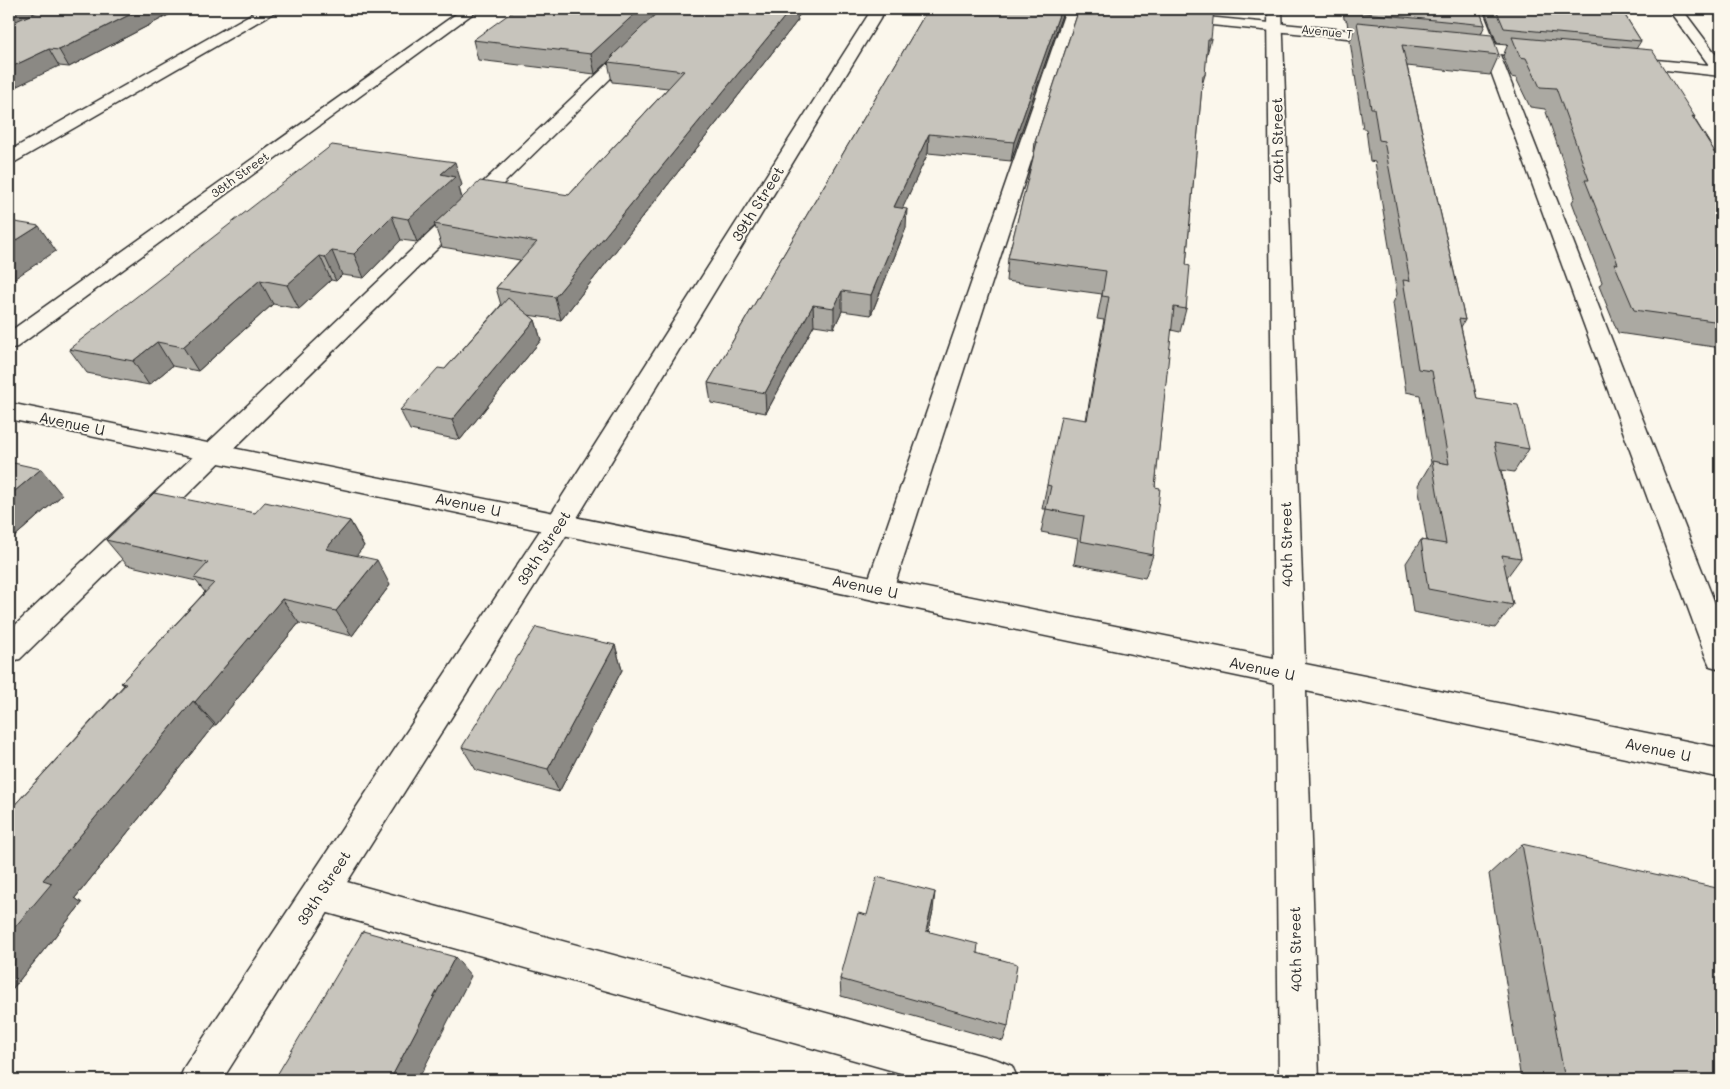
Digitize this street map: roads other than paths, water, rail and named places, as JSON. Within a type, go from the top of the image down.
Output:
[{"type":"street","points":[[9,158],[270,9]]},
{"type":"street","name":"38th Street","points":[[9,342],[472,9]]},
{"type":"street","points":[[9,650],[674,9]]},
{"type":"street","name":"39th Street","points":[[199,1080],[559,524],[879,9]]},
{"type":"street","points":[[880,590],[1082,9]]},
{"type":"street","points":[[1475,9],[1721,657]]},
{"type":"street","points":[[1676,9],[1721,71]]},
{"type":"street","name":"Avenue T","points":[[1159,16],[1275,18],[1402,40]]},
{"type":"street","name":"40th Street","points":[[1275,18],[1299,1080]]},
{"type":"street","points":[[1451,45],[1558,55]]},
{"type":"street","points":[[1606,60],[1721,71]]},
{"type":"street","name":"Avenue U","points":[[9,411],[1721,763]]},
{"type":"street","points":[[320,893],[998,1080]]}]
